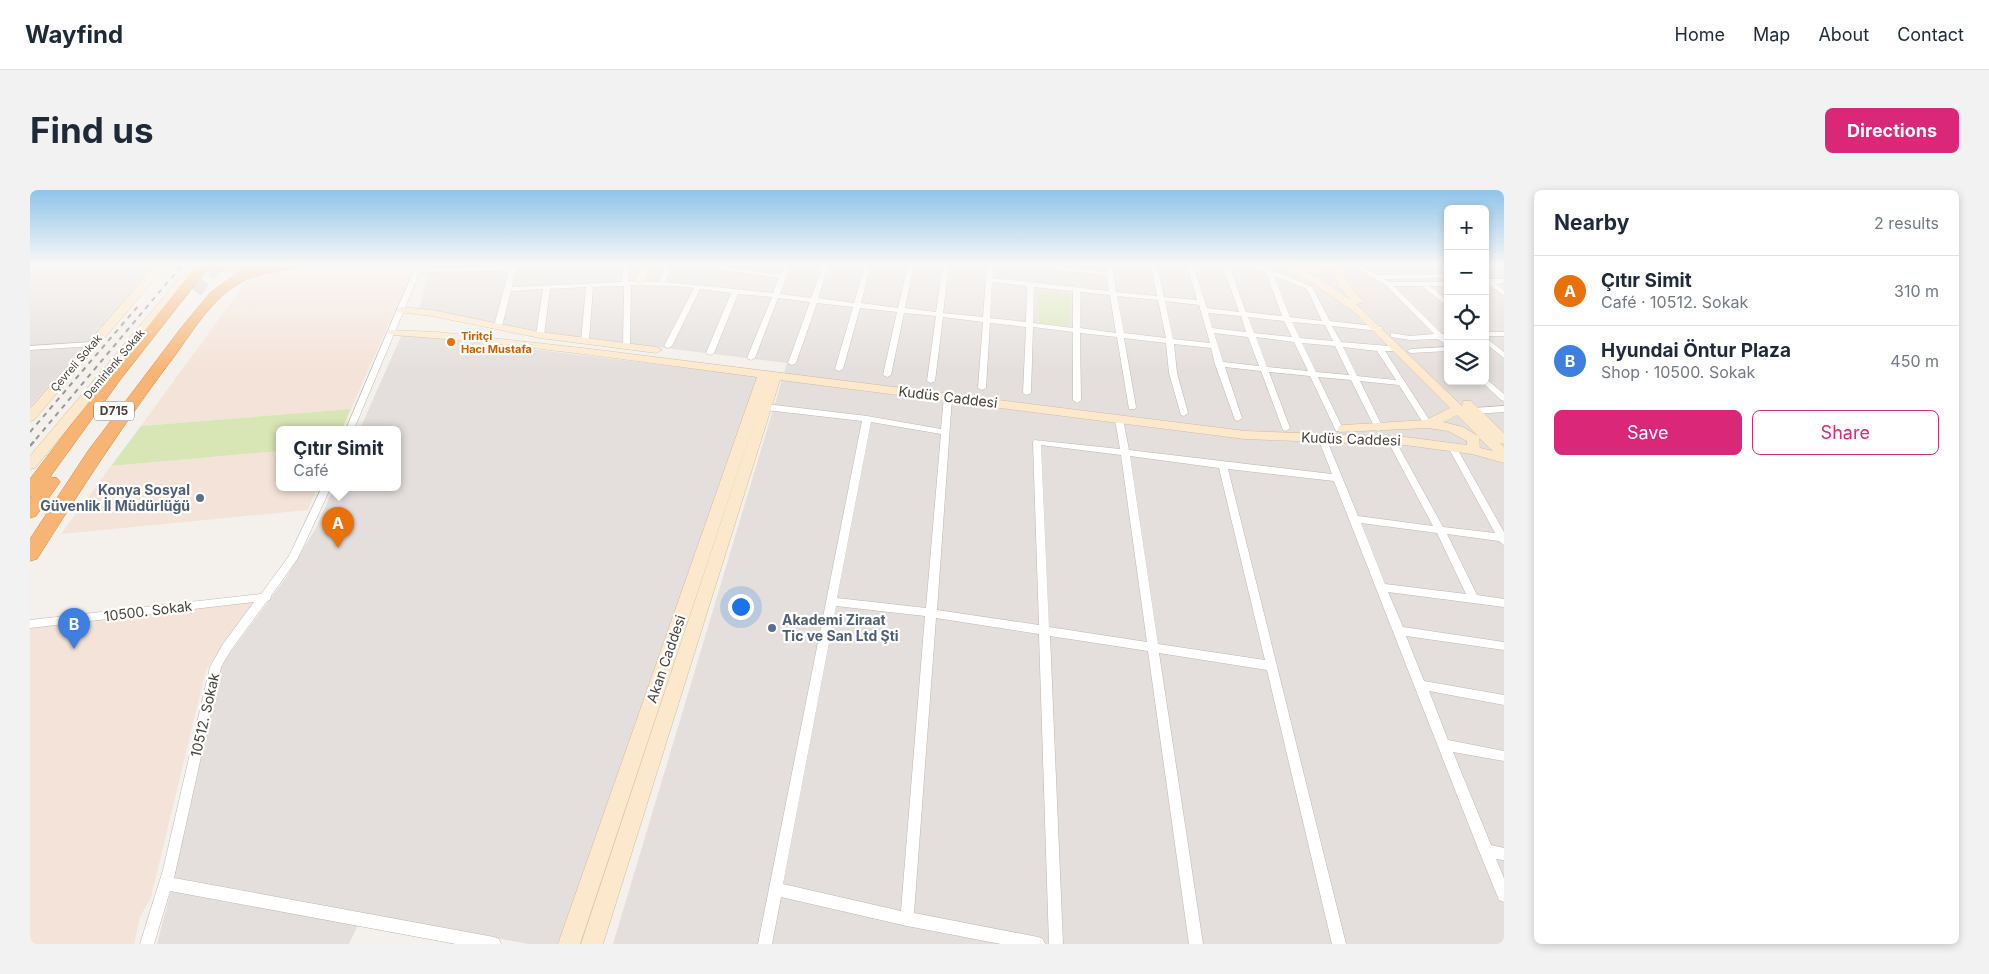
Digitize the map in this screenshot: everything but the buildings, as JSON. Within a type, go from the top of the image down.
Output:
[{"type":"highway","points":[[30,491],[110,385],[185,300]]},
{"type":"highway","name":"D715","points":[[30,512],[114,393],[188,300]]},
{"type":"highway","name":"D715","points":[[30,534],[190,300]]},
{"type":"highway","points":[[204,309],[205,300]]},
{"type":"highway","points":[[30,554],[135,398],[204,309],[214,300]]},
{"type":"street","name":"Çevreli Sokak","points":[[30,417],[131,300]]},
{"type":"street","name":"Demirlenk Sokak","points":[[30,466],[166,300]]},
{"type":"street","points":[[351,426],[405,300]]},
{"type":"street","points":[[498,326],[504,300]]},
{"type":"street","points":[[540,335],[545,300]]},
{"type":"street","points":[[585,341],[589,300]]},
{"type":"street","points":[[626,300],[627,346]]},
{"type":"street","points":[[668,346],[691,300]]},
{"type":"street","points":[[710,353],[732,300]]},
{"type":"street","points":[[751,358],[774,300]]},
{"type":"street","points":[[806,300],[1214,346]]},
{"type":"street","points":[[839,369],[859,300]]},
{"type":"street","points":[[887,376],[903,300]]},
{"type":"street","points":[[931,381],[942,300]]},
{"type":"street","points":[[982,388],[987,300]]},
{"type":"street","points":[[1027,393],[1030,300]]},
{"type":"street","points":[[1076,300],[1077,400]]},
{"type":"street","points":[[1114,300],[1132,407]]},
{"type":"street","points":[[1161,300],[1170,341],[1173,373],[1184,413]]},
{"type":"street","points":[[1167,300],[1243,314],[1379,330]]},
{"type":"street","points":[[1201,300],[1219,364],[1238,418]]},
{"type":"street","points":[[1238,300],[1286,428]]},
{"type":"street","points":[[1280,300],[1339,429]]},
{"type":"street","points":[[1316,300],[1379,428]]},
{"type":"street","points":[[1344,300],[1358,310],[1379,330],[1459,409],[1504,457]]},
{"type":"street","points":[[1358,300],[1503,437]]},
{"type":"street","points":[[1404,300],[1444,340]]},
{"type":"street","points":[[792,363],[814,301]]},
{"type":"street","name":"Kudüs Caddesi","points":[[401,310],[455,318],[540,335],[1130,412],[1286,428],[1379,428],[1428,424],[1459,409]]},
{"type":"street","points":[[438,335],[429,326],[434,322],[455,318]]},
{"type":"street","points":[[1209,330],[1380,349],[1398,349]]},
{"type":"street","name":"Kudüs Caddesi","points":[[392,332],[438,335],[770,374],[1245,435],[1391,440],[1473,450],[1504,457]]},
{"type":"street","points":[[1489,334],[1504,334]]},
{"type":"street","points":[[1394,335],[1410,338],[1444,336]]},
{"type":"street","points":[[1487,340],[1500,348],[1504,356]]},
{"type":"street","points":[[30,348],[92,344]]},
{"type":"street","points":[[1380,349],[1428,424],[1447,426],[1468,435],[1474,440],[1473,450]]},
{"type":"street","points":[[1411,351],[1444,350]]},
{"type":"street","points":[[1219,364],[1402,383]]},
{"type":"street","name":"Akan Caddesi","points":[[592,944],[766,407],[770,374]]},
{"type":"street","name":"Akan Caddesi","points":[[569,944],[770,374]]},
{"type":"street","points":[[1489,384],[1504,398]]},
{"type":"street","points":[[907,919],[948,396]]},
{"type":"street","points":[[766,407],[867,419],[945,432]]},
{"type":"street","points":[[1474,411],[1504,409]]},
{"type":"street","points":[[765,944],[867,419]]},
{"type":"street","points":[[1119,419],[1196,944]]},
{"type":"street","points":[[1322,438],[1504,895]]},
{"type":"street","points":[[1391,440],[1440,530],[1474,599]]},
{"type":"street","points":[[1056,944],[1037,442],[1338,478]]},
{"type":"street","points":[[1452,447],[1503,538]]},
{"type":"street","points":[[1223,465],[1339,944]]},
{"type":"street","name":"10512. Sokak","points":[[147,944],[166,883],[216,667],[227,647],[266,597],[298,550],[324,491]]},
{"type":"street","points":[[1354,519],[1503,538]]},
{"type":"street","points":[[1381,587],[1504,603]]},
{"type":"street","name":"10500. Sokak","points":[[30,624],[266,597]]},
{"type":"street","points":[[832,601],[931,613],[1271,666]]},
{"type":"street","points":[[1399,631],[1504,646]]},
{"type":"street","points":[[1420,686],[1504,700]]},
{"type":"street","points":[[1444,745],[1504,756]]},
{"type":"street","points":[[1486,851],[1504,854]]},
{"type":"street","points":[[166,883],[494,944]]},
{"type":"street","points":[[776,889],[907,919],[1038,944]]},
{"type":"shaded area","points":[[30,300],[124,300],[30,407]]},
{"type":"shaded area","points":[[233,300],[399,300],[351,409],[141,426]]},
{"type":"shaded area","points":[[421,300],[1444,300],[1444,385],[1489,385],[1489,300],[1504,300],[1504,944],[613,944],[787,363],[528,331],[419,309]]},
{"type":"shaded area","points":[[402,334],[758,376],[560,944],[528,944],[363,914],[349,944],[157,944],[174,879],[219,668],[285,579],[316,528],[332,491],[401,491],[401,426],[361,426]]},
{"type":"shaded area","name":"Konya Sosyal Güvenlik İl Müdürlüğü","points":[[276,451],[276,491],[315,491],[308,510],[61,534],[111,466]]},
{"type":"shaded area","points":[[256,601],[206,670],[151,897],[140,917],[134,944],[30,944],[30,628]]},
{"type":"green space","points":[[1039,300],[1071,300],[1069,325],[1039,323]]},
{"type":"green space","points":[[351,409],[343,426],[276,426],[276,451],[111,466],[141,426]]},
{"type":"railway","points":[[36,439],[152,300]]},
{"type":"railway","points":[[30,432],[139,305]]},
{"type":"railway","points":[[30,446],[37,438]]},
{"type":"place","name":"Tiritçi Hacı Mustafa","points":[[451,342]]},
{"type":"place","name":"Konya Sosyal Güvenlik İl Müdürlüğü","points":[[200,498]]},
{"type":"place","name":"Çıtır Simit","points":[[338,548]]},
{"type":"place","name":"Akademi Ziraat Tic ve San Ltd Şti","points":[[772,628]]},
{"type":"place","name":"Hyundai Öntur Plaza","points":[[74,649]]}]
